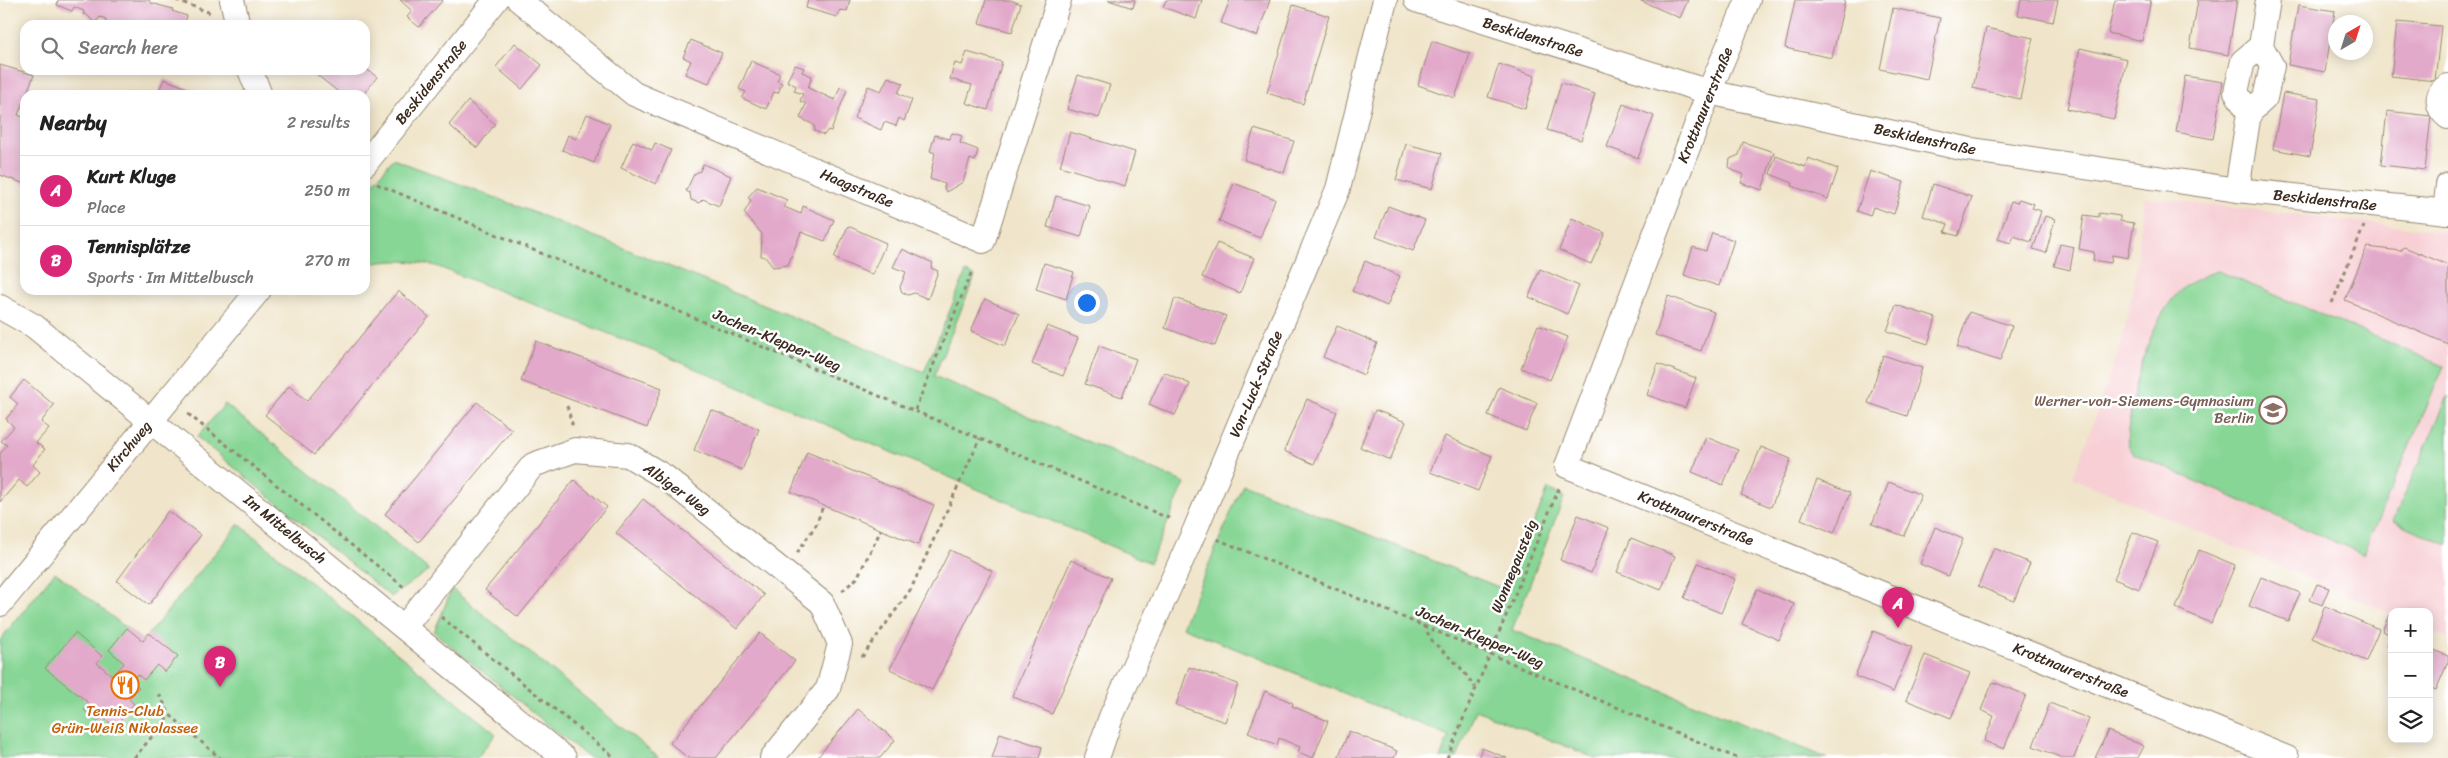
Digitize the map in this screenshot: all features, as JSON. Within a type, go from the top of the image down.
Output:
[{"type":"street","name":"Beskidenstraße","points":[[370,168],[496,0]]},
{"type":"street","name":"Haagstraße","points":[[519,0],[634,94],[983,241],[1059,0]]},
{"type":"street","name":"Von-Luck-Straße","points":[[1097,758],[1111,718],[1195,530],[1338,190],[1385,0]]},
{"type":"street","name":"Beskidenstraße","points":[[1416,0],[1709,92],[1966,149],[2237,190],[2446,212]]},
{"type":"street","name":"Krottnaurerstraße","points":[[1748,0],[1709,92],[1567,466],[2287,758]]},
{"type":"street","points":[[2237,190],[2249,113],[2265,98],[2272,66],[2261,46],[2268,0]]},
{"type":"street","points":[[223,7],[234,20]]},
{"type":"street","points":[[252,75],[258,90]]},
{"type":"street","points":[[2448,86],[2439,96],[2438,105],[2442,113],[2448,118]]},
{"type":"street","points":[[2446,212],[2448,185]]},
{"type":"street","name":"Kirchweg","points":[[0,604],[255,295]]},
{"type":"street","name":"Im Mittelbusch","points":[[0,307],[34,326],[564,758]]},
{"type":"street","name":"Albiger Weg","points":[[404,626],[533,465],[575,450],[628,454],[665,477],[822,603],[840,644],[828,689],[772,758]]},
{"type":"path","points":[[176,0],[223,7]]},
{"type":"path","name":"Jochen-Klepper-Weg","points":[[370,173],[1176,521]]},
{"type":"path","points":[[2332,303],[2367,219]]},
{"type":"path","points":[[915,410],[972,271]]},
{"type":"path","points":[[181,408],[615,758]]},
{"type":"path","points":[[860,659],[910,589],[980,438]]},
{"type":"path","name":"Wonnegausteig","points":[[1447,758],[1567,466]]},
{"type":"path","points":[[782,571],[808,540],[816,525],[822,506]]},
{"type":"path","points":[[822,603],[839,594],[857,578],[881,530]]},
{"type":"path","name":"Jochen-Klepper-Weg","points":[[1214,537],[1737,758]]},
{"type":"path","points":[[1422,625],[1433,642],[1460,667],[1475,686],[1475,691]]},
{"type":"path","points":[[159,694],[170,715],[220,758]]},
{"type":"path","points":[[134,758],[170,715]]},
{"type":"shaded area","name":"Werner-von-Siemens-Gymnasium Berlin","points":[[2144,197],[2448,232],[2448,638],[2433,632],[2433,608],[2388,608],[2388,612],[2073,478],[2122,342],[2135,278]]},
{"type":"green space","points":[[393,159],[660,262],[924,372],[966,272],[975,276],[934,376],[1185,483],[1150,563],[668,357],[436,266],[400,261],[370,264],[370,187]]},
{"type":"green space","points":[[2218,271],[2444,366],[2363,554],[2134,454],[2129,447],[2127,441],[2128,431],[2136,385],[2146,350],[2161,317],[2170,302],[2185,286]]},
{"type":"green space","points":[[2448,396],[2448,545],[2393,521]]},
{"type":"green space","points":[[225,404],[429,570],[391,597],[197,437]]},
{"type":"green space","points":[[1243,484],[1506,590],[1548,489],[1564,497],[1512,630],[1827,758],[1595,758],[1476,710],[1457,758],[1440,758],[1449,736],[1182,627]]},
{"type":"green space","points":[[239,524],[496,734],[477,758],[0,758],[0,640],[55,572],[143,641]]},
{"type":"green space","points":[[452,589],[659,758],[589,758],[434,632]]},
{"type":"building","points":[[58,0],[149,0],[151,3],[173,9],[172,11],[187,16],[186,20],[106,20],[100,17],[98,20],[92,20],[86,14],[83,15],[84,11],[74,7],[72,11],[57,5]]},
{"type":"building","points":[[400,0],[443,0],[419,27],[407,17],[412,11]]},
{"type":"building","points":[[808,0],[850,0],[847,11],[840,10],[837,17],[806,8]]},
{"type":"building","points":[[986,0],[1010,0],[1021,4],[1012,32],[979,23]]},
{"type":"building","points":[[1108,0],[1135,0],[1133,8]]},
{"type":"building","points":[[1166,0],[1202,0],[1196,19],[1163,7]]},
{"type":"building","points":[[1230,0],[1270,0],[1257,36],[1221,23]]},
{"type":"building","points":[[1639,0],[1688,0],[1680,18]]},
{"type":"building","points":[[1795,0],[1845,0],[1832,58],[1785,48]]},
{"type":"building","points":[[2021,0],[2058,0],[2053,22],[2018,15]]},
{"type":"building","points":[[2115,0],[2151,0],[2142,41],[2108,33]]},
{"type":"building","points":[[2198,0],[2237,0],[2228,55],[2190,48]]},
{"type":"building","points":[[1293,5],[1329,16],[1303,104],[1267,93]]},
{"type":"building","points":[[2298,5],[2335,11],[2334,15],[2328,15],[2328,54],[2325,72],[2288,65]]},
{"type":"building","points":[[1893,8],[1940,18],[1927,79],[1880,69]]},
{"type":"building","points":[[2397,22],[2441,26],[2435,81],[2391,76]]},
{"type":"building","points":[[1986,28],[2033,38],[2020,99],[1973,88]]},
{"type":"building","points":[[691,40],[722,53],[709,83],[685,74],[691,61],[683,57]]},
{"type":"building","points":[[1432,41],[1470,54],[1455,98],[1418,85]]},
{"type":"building","points":[[515,43],[542,65],[522,89],[496,67]]},
{"type":"building","points":[[2080,48],[2127,59],[2114,119],[2067,109]]},
{"type":"building","points":[[967,52],[1002,62],[988,110],[966,103],[972,85],[950,79],[955,63],[962,65]]},
{"type":"building","points":[[751,61],[780,74],[777,81],[782,83],[778,93],[774,92],[766,109],[742,98],[746,92],[739,89]]},
{"type":"building","points":[[1499,64],[1535,76],[1525,109],[1488,97]]},
{"type":"building","points":[[0,65],[20,71],[20,75],[34,75],[28,90],[20,90],[20,110],[18,115],[20,116],[20,182],[0,175]]},
{"type":"building","points":[[795,65],[804,68],[802,72],[812,76],[808,88],[835,100],[840,87],[847,90],[831,131],[828,130],[824,135],[815,131],[814,125],[800,118],[806,104],[800,101],[803,94],[794,91],[796,86],[787,81]]},
{"type":"building","points":[[370,72],[377,77],[367,90],[336,90],[317,75],[370,75]]},
{"type":"building","points":[[1078,75],[1110,85],[1099,118],[1067,109]]},
{"type":"building","points":[[2185,76],[2223,82],[2213,139],[2176,132]]},
{"type":"building","points":[[888,77],[903,83],[898,93],[912,100],[904,121],[899,118],[896,126],[884,122],[881,130],[854,118],[868,86],[881,91]]},
{"type":"building","points":[[164,79],[192,90],[159,90]]},
{"type":"building","points":[[1561,83],[1595,94],[1581,140],[1547,130]]},
{"type":"building","points":[[2283,93],[2320,99],[2310,156],[2273,149]]},
{"type":"building","points":[[468,101],[495,124],[477,148],[449,125]]},
{"type":"building","points":[[1623,104],[1654,116],[1638,158],[1607,147]]},
{"type":"building","points":[[2387,111],[2431,116],[2425,170],[2381,165]]},
{"type":"building","points":[[587,114],[610,124],[594,163],[562,150],[568,135],[576,139]]},
{"type":"building","points":[[1254,129],[1294,141],[1284,173],[1244,160]]},
{"type":"building","points":[[1070,132],[1135,152],[1125,186],[1060,166]]},
{"type":"building","points":[[952,133],[962,136],[960,143],[978,150],[975,161],[970,159],[963,182],[946,192],[945,184],[930,179],[935,153],[930,151],[935,135],[949,139]]},
{"type":"building","points":[[633,141],[652,150],[655,143],[671,150],[656,184],[621,168]]},
{"type":"building","points":[[1743,142],[1774,152],[1762,190],[1741,183],[1744,175],[1729,167],[1730,159],[1739,155]]},
{"type":"building","points":[[1406,144],[1442,153],[1432,189],[1396,180]]},
{"type":"building","points":[[1776,156],[1805,167],[1808,158],[1838,169],[1828,199],[1792,186],[1793,183],[1770,174]]},
{"type":"building","points":[[703,164],[731,176],[719,206],[703,199],[699,203],[691,200],[690,193],[686,191],[694,174],[700,171]]},
{"type":"building","points":[[1870,171],[1904,182],[1894,214],[1873,207],[1870,216],[1857,211]]},
{"type":"building","points":[[1234,183],[1275,199],[1260,238],[1219,221]]},
{"type":"building","points":[[1933,184],[1972,197],[1958,236],[1945,232],[1948,224],[1923,216]]},
{"type":"building","points":[[757,187],[787,200],[784,207],[801,214],[803,206],[834,220],[825,241],[801,232],[788,265],[773,267],[765,257],[761,256],[762,234],[744,213],[751,201],[748,197]]},
{"type":"building","points":[[1056,196],[1090,206],[1081,237],[1047,227]]},
{"type":"building","points":[[2019,199],[2034,204],[2032,208],[2041,211],[2031,242],[2014,236],[2011,243],[1998,239],[2011,201],[2017,203]]},
{"type":"building","points":[[1388,206],[1425,220],[1413,251],[1376,237]]},
{"type":"building","points":[[2099,213],[2120,216],[2120,221],[2134,223],[2128,258],[2112,255],[2111,263],[2093,260],[2094,252],[2079,249],[2084,215],[2099,217]]},
{"type":"building","points":[[2045,216],[2055,219],[2046,253],[2033,249]]},
{"type":"building","points":[[1572,218],[1605,233],[1591,264],[1559,250]]},
{"type":"building","points":[[848,226],[886,243],[872,275],[834,258]]},
{"type":"building","points":[[1712,233],[1734,240],[1719,286],[1684,275],[1693,247],[1706,251]]},
{"type":"building","points":[[1217,243],[1254,258],[1240,293],[1202,277]]},
{"type":"building","points":[[2060,244],[2074,247],[2070,270],[2054,266]]},
{"type":"building","points":[[2367,247],[2401,251],[2404,247],[2448,265],[2448,344],[2345,300]]},
{"type":"building","points":[[902,249],[933,263],[931,268],[938,271],[928,299],[914,293],[908,295],[902,292],[900,287],[906,272],[893,267]]},
{"type":"building","points":[[1365,261],[1400,276],[1387,306],[1352,291]]},
{"type":"building","points":[[1044,263],[1074,272],[1066,299],[1036,289]]},
{"type":"building","points":[[1540,269],[1579,286],[1567,314],[1529,297]]},
{"type":"building","points":[[398,291],[429,317],[314,455],[265,415],[289,386],[307,401]]},
{"type":"building","points":[[1668,296],[1714,312],[1701,351],[1655,335]]},
{"type":"building","points":[[1175,298],[1226,316],[1215,346],[1165,328]]},
{"type":"building","points":[[985,299],[1019,314],[1005,346],[971,331]]},
{"type":"building","points":[[1896,305],[1936,318],[1928,344],[1887,331]]},
{"type":"building","points":[[1969,312],[2012,326],[2000,361],[1957,347]]},
{"type":"building","points":[[1538,325],[1568,337],[1550,380],[1521,368]]},
{"type":"building","points":[[1047,326],[1078,338],[1063,376],[1032,364]]},
{"type":"building","points":[[1337,326],[1377,343],[1364,375],[1323,357]]},
{"type":"building","points":[[536,341],[662,388],[647,428],[521,381]]},
{"type":"building","points":[[1099,346],[1136,359],[1122,397],[1085,384]]},
{"type":"building","points":[[1883,355],[1922,368],[1907,416],[1868,403]]},
{"type":"building","points":[[1658,364],[1696,378],[1685,408],[1647,395]]},
{"type":"building","points":[[1164,372],[1190,384],[1175,415],[1149,404]]},
{"type":"building","points":[[24,380],[54,405],[41,422],[49,428],[36,443],[45,449],[33,465],[40,472],[27,487],[19,480],[0,502],[0,454],[7,445],[1,441],[14,427],[6,419],[18,404],[10,397]]},
{"type":"building","points":[[1499,387],[1537,403],[1526,431],[1488,415]]},
{"type":"building","points":[[1307,399],[1337,412],[1314,464],[1284,451]]},
{"type":"building","points":[[477,402],[512,430],[419,542],[385,514]]},
{"type":"building","points":[[711,410],[759,429],[742,470],[694,450]]},
{"type":"building","points":[[1375,410],[1406,422],[1390,460],[1360,447]]},
{"type":"building","points":[[1445,436],[1492,456],[1478,491],[1430,472]]},
{"type":"building","points":[[1706,437],[1738,450],[1723,485],[1692,472]]},
{"type":"building","points":[[1761,447],[1791,459],[1771,507],[1741,495]]},
{"type":"building","points":[[807,452],[934,505],[918,545],[791,492]]},
{"type":"building","points":[[574,480],[607,507],[518,617],[485,590]]},
{"type":"building","points":[[1817,480],[1850,493],[1834,533],[1801,519]]},
{"type":"building","points":[[1889,482],[1921,495],[1904,536],[1872,524]]},
{"type":"building","points":[[643,499],[764,595],[737,629],[616,533]]},
{"type":"building","points":[[168,511],[201,535],[149,605],[117,581]]},
{"type":"building","points":[[1578,515],[1609,528],[1591,573],[1560,560]]},
{"type":"building","points":[[1935,527],[1963,539],[1948,576],[1920,564]]},
{"type":"building","points":[[2133,532],[2158,542],[2139,589],[2114,579]]},
{"type":"building","points":[[1631,538],[1675,556],[1661,590],[1617,572]]},
{"type":"building","points":[[1994,548],[2030,563],[2014,601],[1978,586]]},
{"type":"building","points":[[950,550],[992,571],[932,690],[890,669]]},
{"type":"building","points":[[2199,550],[2235,565],[2211,623],[2176,608]]},
{"type":"building","points":[[1071,560],[1111,578],[1052,714],[1012,696]]},
{"type":"building","points":[[1698,563],[1735,579],[1721,613],[1684,598]]},
{"type":"building","points":[[2261,577],[2300,593],[2288,621],[2249,606]]},
{"type":"building","points":[[2317,584],[2329,588],[2322,605],[2310,600]]},
{"type":"building","points":[[1757,589],[1794,604],[1779,640],[1742,624]]},
{"type":"building","points":[[2325,606],[2379,629],[2366,661],[2312,638]]},
{"type":"building","points":[[2388,617],[2388,633],[2382,631]]},
{"type":"building","points":[[127,628],[143,641],[149,633],[178,656],[165,672],[157,665],[144,680],[137,674],[132,682],[139,687],[129,699],[134,704],[115,727],[102,717],[98,721],[84,710],[90,704],[45,668],[75,633],[102,656],[97,663],[113,676],[124,663],[109,650]]},
{"type":"building","points":[[1873,631],[1912,647],[1893,692],[1855,676]]},
{"type":"building","points":[[760,633],[795,661],[716,758],[688,758],[670,743]]},
{"type":"building","points":[[2433,650],[2448,656],[2448,662],[2436,690],[2433,689]]},
{"type":"building","points":[[1925,655],[1970,673],[1951,718],[1906,700]]},
{"type":"building","points":[[1189,667],[1238,684],[1225,722],[1176,705]]},
{"type":"building","points":[[1993,682],[2026,695],[2004,749],[1984,741],[1994,716],[1981,710]]},
{"type":"building","points":[[1265,691],[1293,703],[1292,706],[1328,721],[1313,758],[1298,752],[1300,747],[1279,738],[1277,745],[1248,733]]},
{"type":"building","points":[[2050,703],[2089,719],[2074,758],[2062,758],[2033,746]]},
{"type":"building","points":[[858,709],[895,740],[880,758],[817,758]]},
{"type":"building","points":[[1349,731],[1397,751],[1394,758],[1338,758]]},
{"type":"building","points":[[2108,731],[2144,746],[2138,758],[2095,758]]},
{"type":"building","points":[[1000,733],[1042,747],[1039,758],[992,758]]},
{"type":"building","points":[[1482,748],[1507,758],[1478,758]]},
{"type":"place","name":"Werner-von-Siemens-Gymnasium Berlin","points":[[2273,410]]},
{"type":"place","name":"Kurt Kluge","points":[[1898,628]]},
{"type":"place","name":"Tennis-Club Grün-Weiß Nikolassee","points":[[125,685]]},
{"type":"place","name":"Tennisplätze","points":[[220,687]]}]
